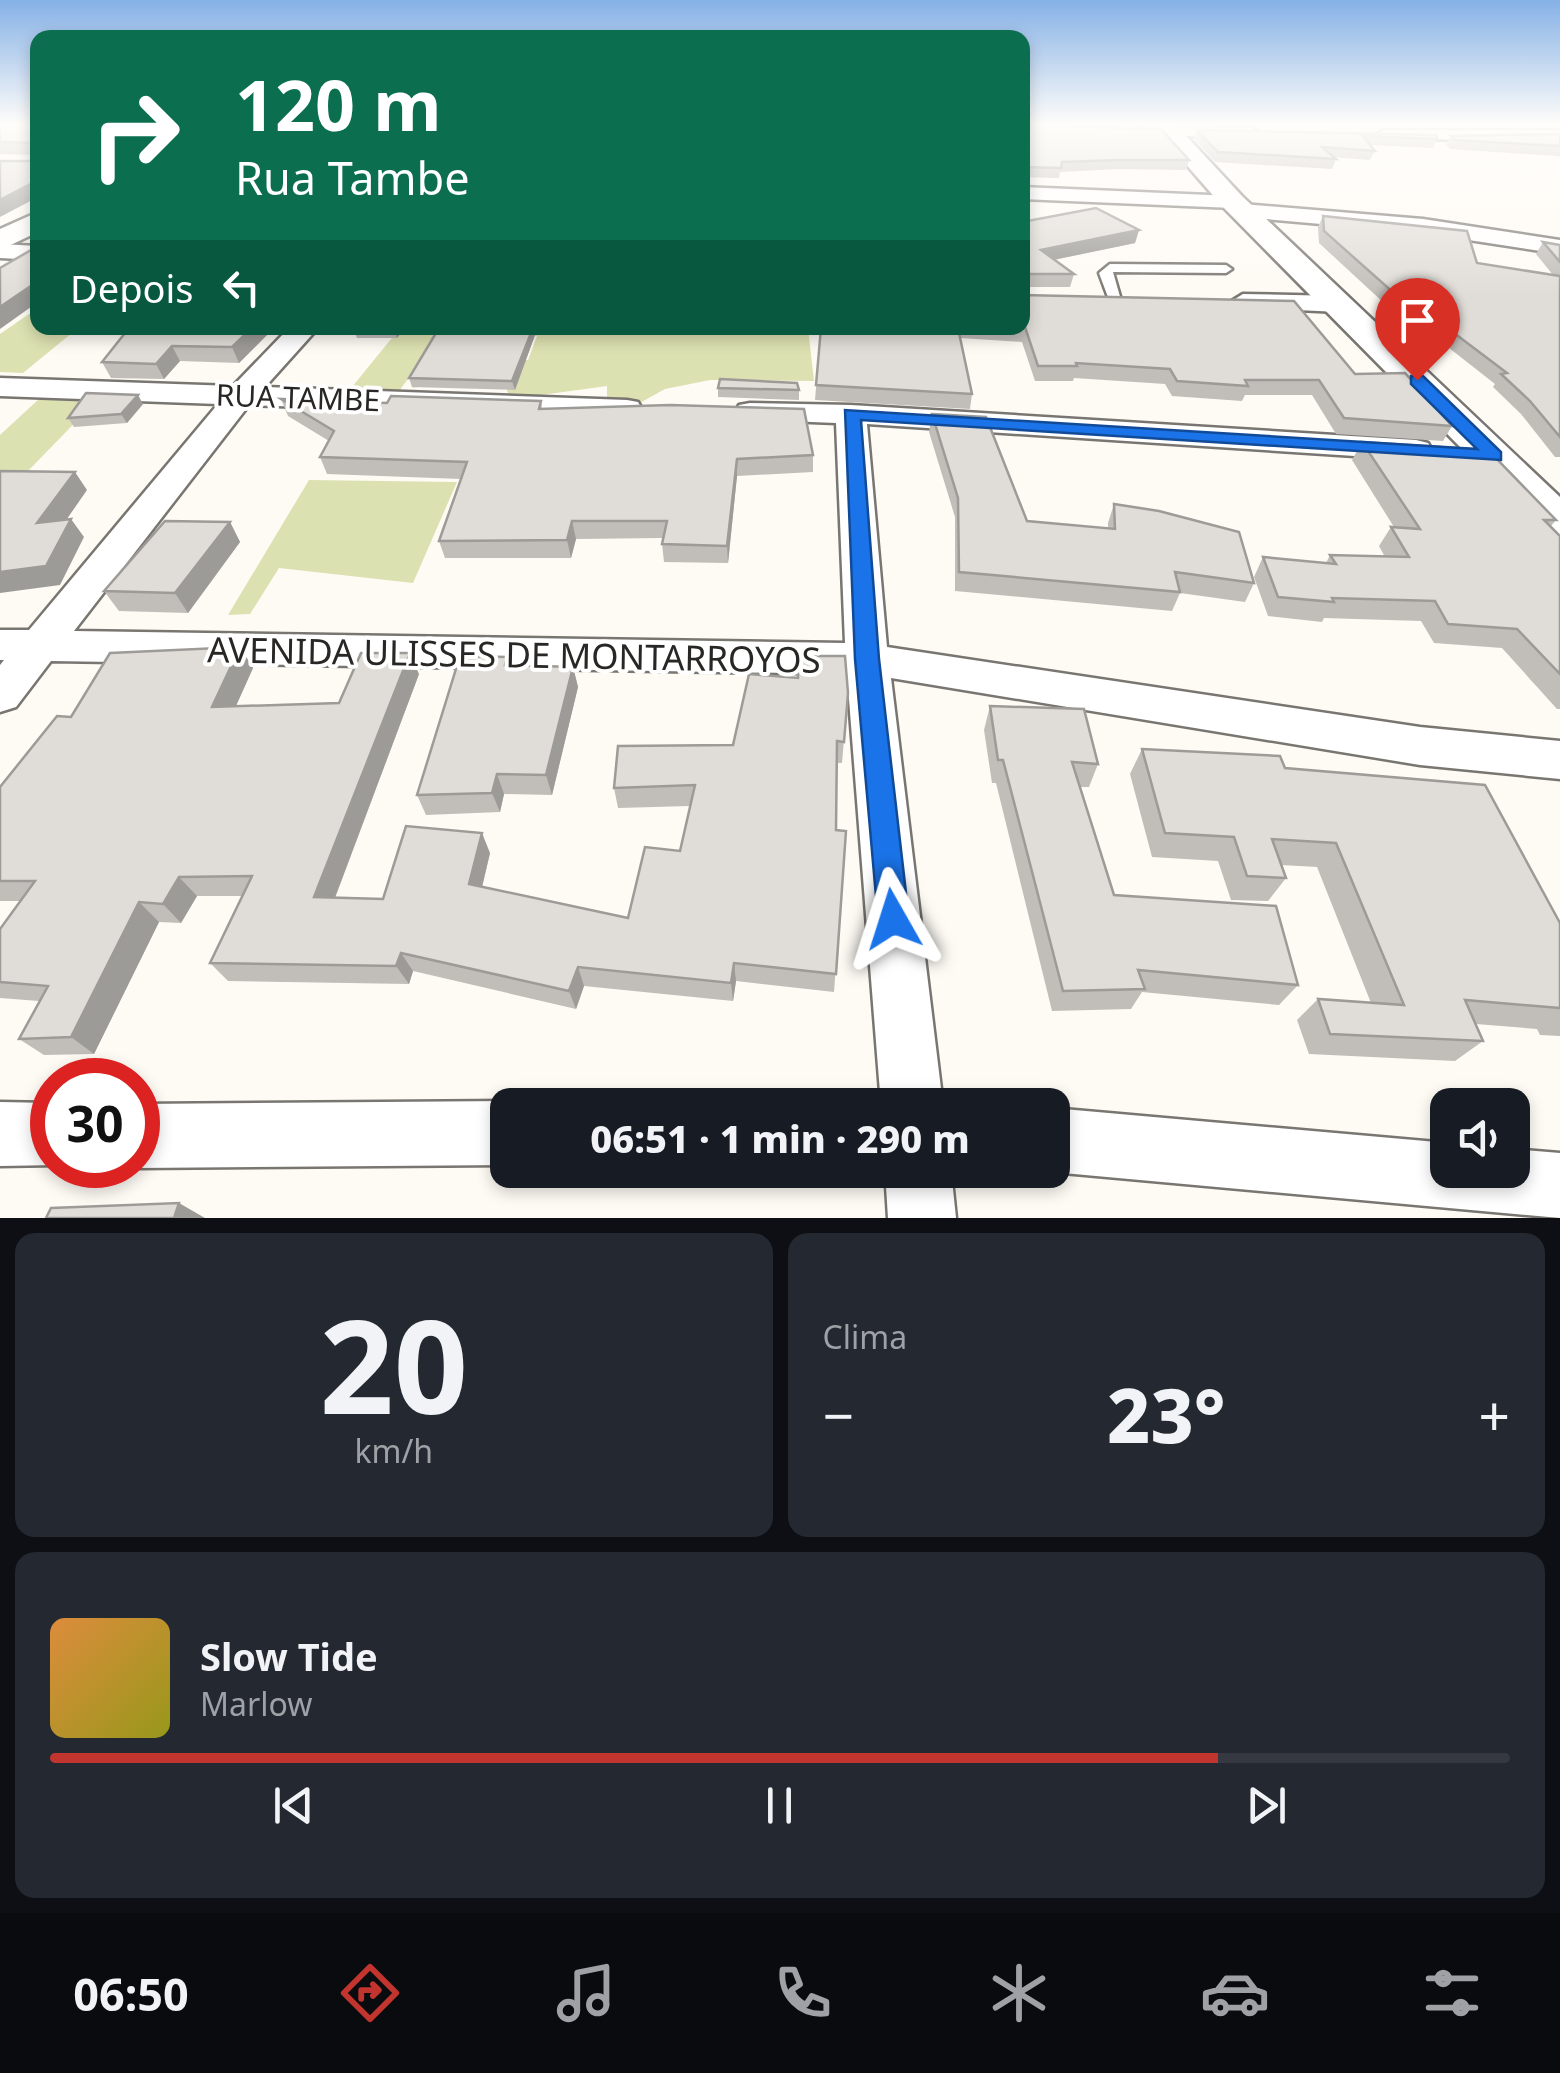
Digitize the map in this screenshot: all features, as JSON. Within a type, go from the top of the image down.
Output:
[{"type":"street","points":[[1216,182],[1560,522]]},
{"type":"street","points":[[1030,193],[1238,206],[1560,246]]},
{"type":"street","points":[[0,241],[30,224]]},
{"type":"street","points":[[0,251],[30,253]]},
{"type":"street","points":[[1078,299],[1124,300]]},
{"type":"street","points":[[1208,302],[1339,304]]},
{"type":"street","points":[[0,696],[20,646],[297,335]]},
{"type":"street","name":"RUA TAMBE","points":[[0,387],[660,410]]},
{"type":"street","points":[[717,411],[851,414],[1494,456]]},
{"type":"street","points":[[851,414],[867,659],[910,1088]]},
{"type":"street","name":"AVENIDA ULISSES DE MONTARROYOS","points":[[20,646],[867,659],[1420,746],[1560,760]]},
{"type":"street","points":[[160,1136],[490,1132]]},
{"type":"street","points":[[0,1134],[30,1135]]},
{"type":"street","points":[[1070,1142],[1560,1186]]},
{"type":"street","points":[[920,1188],[922,1218]]},
{"type":"lane","points":[[1124,300],[1104,273],[1110,268],[1226,269]]},
{"type":"green space","points":[[30,314],[30,335],[69,335],[23,373],[0,372],[0,334]]},
{"type":"green space","points":[[394,335],[440,335],[399,391],[352,387]]},
{"type":"green space","points":[[522,335],[809,335],[814,381],[710,380],[665,389],[638,404],[607,399],[607,386],[512,399],[507,391],[509,373],[412,388],[430,369],[474,359],[528,360],[537,336]]},
{"type":"green space","points":[[99,398],[25,474],[0,474],[0,435],[39,399]]},
{"type":"green space","points":[[309,480],[457,482],[413,583],[279,568],[250,614],[228,615]]},
{"type":"building","points":[[0,182],[30,182],[30,184],[0,200]]},
{"type":"building","points":[[1096,208],[1139,230],[1041,250],[1074,274],[1030,274],[1030,220]]},
{"type":"building","points":[[1323,216],[1467,231],[1477,263],[1560,276],[1560,437],[1501,374],[1507,373],[1413,302],[1404,302],[1324,231]]},
{"type":"building","points":[[1543,242],[1560,245],[1560,262]]},
{"type":"building","points":[[30,251],[30,286],[0,307],[0,268]]},
{"type":"building","points":[[1030,295],[1294,301],[1355,374],[1405,373],[1452,426],[1344,418],[1319,380],[1245,380],[1248,386],[1177,381],[1170,369],[1076,363],[1077,366],[1038,366],[1028,335]]},
{"type":"building","points":[[123,335],[245,335],[232,347],[172,346],[156,364],[102,362]]},
{"type":"building","points":[[435,335],[530,335],[512,381],[409,378]]},
{"type":"building","points":[[820,335],[959,335],[972,394],[816,385]]},
{"type":"building","points":[[720,379],[797,383],[799,390],[718,388]]},
{"type":"building","points":[[86,393],[138,395],[121,414],[68,418]]},
{"type":"building","points":[[391,396],[541,401],[539,409],[670,405],[804,409],[813,455],[737,459],[727,546],[662,544],[667,521],[572,521],[567,540],[439,541],[467,462],[320,457],[334,431],[281,399],[387,403]]},
{"type":"building","points":[[932,414],[986,417],[1027,521],[1115,529],[1114,504],[1159,511],[1239,532],[1254,583],[1175,572],[1180,592],[959,572],[958,498]]},
{"type":"building","points":[[1362,442],[1488,450],[1556,520],[1544,520],[1560,536],[1560,674],[1517,629],[1448,624],[1435,601],[1332,598],[1334,602],[1278,597],[1263,557],[1336,564],[1330,555],[1409,557],[1391,527],[1420,529]]},
{"type":"building","points":[[0,471],[75,472],[37,523],[71,519],[46,566],[0,572]]},
{"type":"building","points":[[165,521],[230,522],[175,593],[104,591]]},
{"type":"building","points":[[240,647],[212,707],[339,703],[361,653],[410,653],[314,897],[383,899],[406,826],[482,833],[469,884],[628,918],[645,847],[680,851],[695,785],[614,788],[618,746],[733,745],[749,674],[798,678],[799,656],[845,656],[848,693],[844,742],[837,741],[836,830],[846,831],[836,974],[734,963],[731,983],[578,967],[569,991],[401,953],[396,966],[210,963],[252,876],[179,877],[163,904],[139,902],[71,1037],[19,1039],[48,986],[0,982],[0,929],[35,881],[0,881],[0,787],[57,716],[71,717],[110,653]]},
{"type":"building","points":[[460,656],[507,657],[505,665],[573,667],[546,775],[497,774],[492,793],[417,795]]},
{"type":"building","points":[[990,706],[1084,709],[1098,764],[1072,762],[1114,895],[1276,906],[1298,985],[1138,970],[1145,989],[1063,991],[1003,760],[998,760]]},
{"type":"building","points":[[1142,749],[1280,756],[1285,768],[1485,785],[1560,923],[1560,1008],[1465,1000],[1483,1041],[1330,1034],[1318,999],[1404,1005],[1336,843],[1272,839],[1286,878],[1247,876],[1234,837],[1165,833]]},
{"type":"building","points":[[179,1203],[174,1218],[46,1218],[51,1208]]},
{"type":"route","points":[[893,919],[867,659],[851,414],[1494,456],[1417,380]]}]
